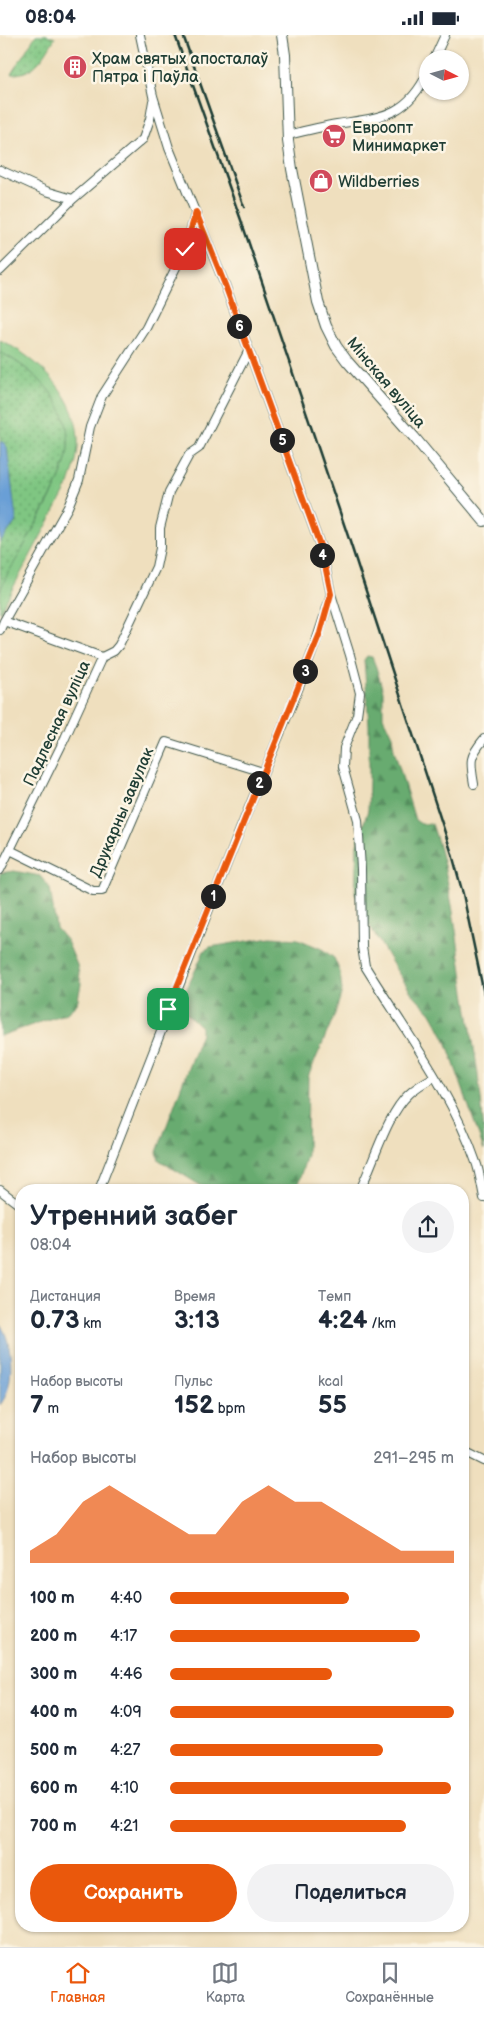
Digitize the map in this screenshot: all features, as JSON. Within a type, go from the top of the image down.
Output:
[{"type":"street","points":[[140,35],[153,96],[169,148],[225,285],[322,551],[331,594],[360,693],[357,715],[344,748],[343,767],[358,820],[362,947],[365,966],[452,1108],[467,1138],[477,1167],[484,1198]]},
{"type":"street","name":"Мінская вуліца","points":[[282,35],[285,55],[288,135],[292,169],[318,302],[330,336],[342,354],[484,521]]},
{"type":"street","points":[[438,50],[445,35]]},
{"type":"street","points":[[288,135],[331,125],[366,120],[394,111],[415,95],[419,88]]},
{"type":"street","points":[[0,271],[74,199],[143,139],[150,119],[153,96]]},
{"type":"street","points":[[0,170],[46,191],[74,199]]},
{"type":"street","points":[[0,630],[68,507],[78,480],[90,427],[102,396],[146,328],[185,249],[196,212]]},
{"type":"street","name":"Падлесная вуліца","points":[[0,870],[66,738],[102,657],[114,651],[119,645],[156,567],[160,549],[160,528],[169,492],[189,455],[199,448],[248,352]]},
{"type":"street","points":[[101,1184],[192,949],[320,633],[331,594]]},
{"type":"street","points":[[4,621],[102,657]]},
{"type":"street","points":[[474,784],[471,760],[484,739]]},
{"type":"street","name":"Друкарны завулак","points":[[10,850],[92,891],[102,891],[166,742],[263,772]]},
{"type":"street","points":[[363,1184],[397,1109],[418,1086],[434,1077]]},
{"type":"street","points":[[0,1190],[15,1201]]},
{"type":"street","points":[[469,1454],[484,1461]]},
{"type":"green space","points":[[36,35],[47,35],[55,38],[43,58],[33,68],[11,74]]},
{"type":"green space","points":[[0,340],[29,358],[55,382],[73,412],[77,429],[78,447],[69,484],[0,612],[3,583],[48,504],[63,471],[68,442],[66,425],[61,409],[52,395],[42,382],[29,371],[0,352]]},
{"type":"green space","points":[[0,352],[29,371],[53,395],[67,425],[69,442],[64,468],[0,591]]},
{"type":"green space","points":[[367,656],[372,657],[376,667],[383,691],[383,717],[392,736],[394,750],[415,820],[421,824],[432,824],[444,864],[477,1071],[484,1130],[484,1150],[445,1038],[431,1013],[411,992],[395,968],[370,926],[355,893],[357,844],[368,810],[369,725],[364,660]]},
{"type":"green space","points":[[14,871],[40,876],[50,888],[56,928],[67,941],[77,965],[81,984],[77,1004],[67,1013],[0,1036],[0,873]]},
{"type":"green space","points":[[271,937],[298,939],[322,949],[334,958],[340,972],[342,991],[335,1014],[308,1077],[307,1155],[298,1184],[198,1184],[159,1160],[157,1152],[201,1033],[201,1027],[181,1008],[181,1002],[204,951],[210,947]]},
{"type":"water","points":[[0,442],[3,442],[7,447],[16,519],[0,542]]},
{"type":"water","points":[[0,1324],[8,1342],[11,1365],[8,1387],[0,1405]]},
{"type":"railway","points":[[175,35],[241,220],[350,542],[452,854],[463,894],[484,994]]},
{"type":"railway","points":[[183,35],[244,207]]},
{"type":"place","name":"Храм святых апосталаў Пятра і Паўла","points":[[75,67]]},
{"type":"place","name":"Евроопт Минимаркет","points":[[334,136]]},
{"type":"place","name":"Wildberries","points":[[321,181]]},
{"type":"route","points":[[168,1009],[320,633],[331,594],[322,551],[225,285],[196,212],[185,249]]}]
